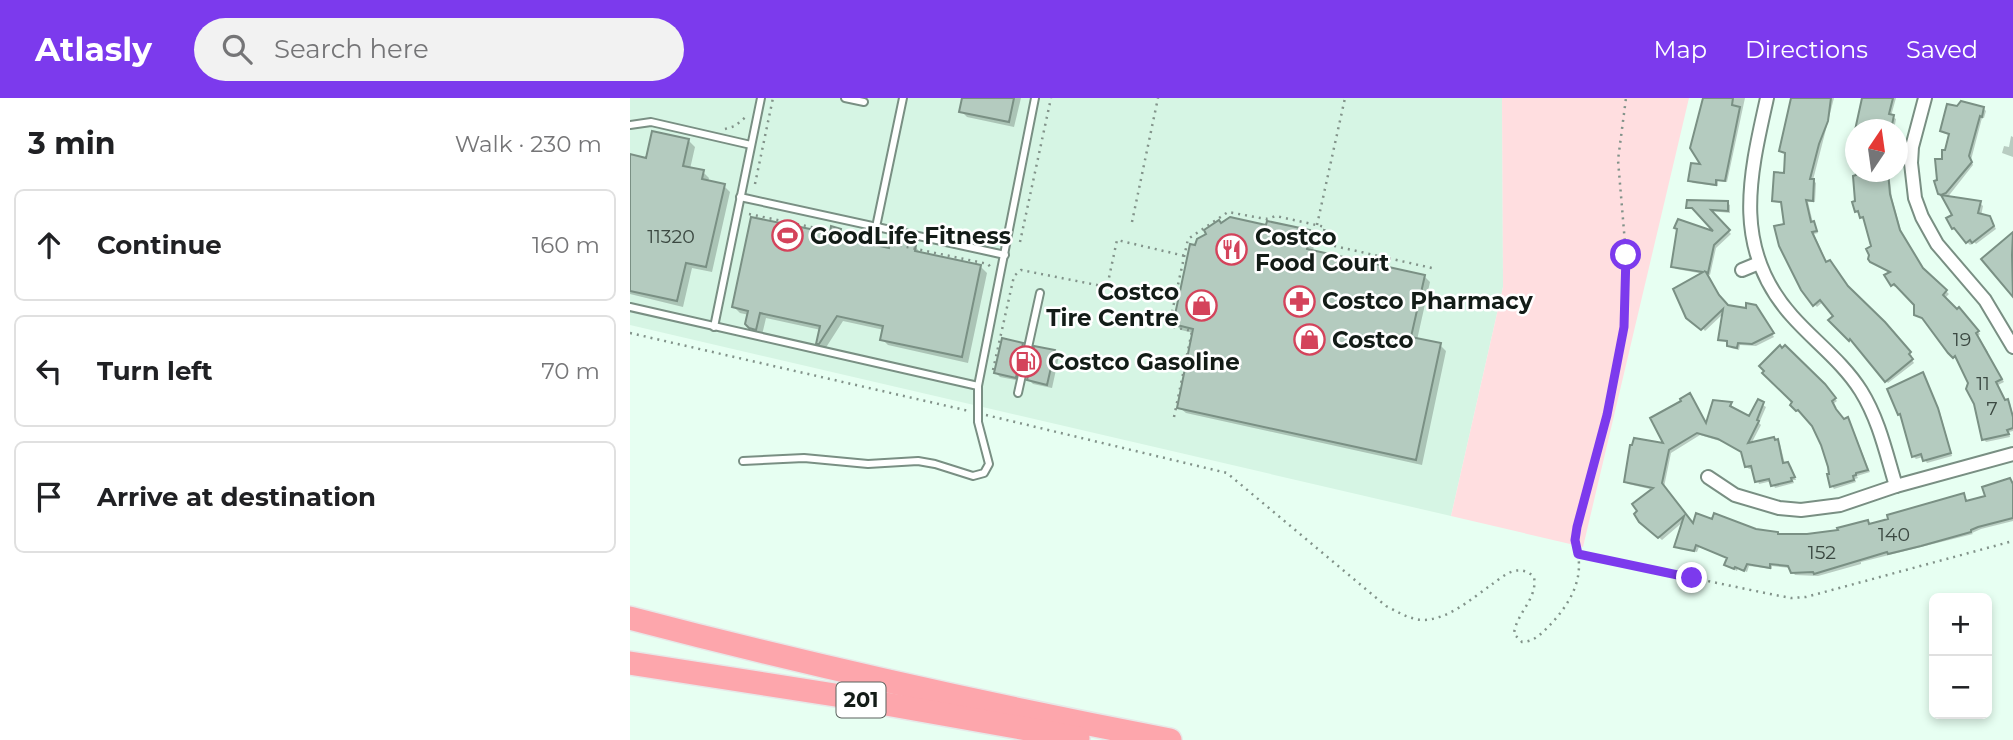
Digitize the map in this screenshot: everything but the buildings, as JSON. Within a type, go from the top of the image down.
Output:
[{"type":"highway","points":[[630,618],[841,672],[1170,740]]},
{"type":"highway","name":"201","points":[[630,663],[835,695],[1091,740]]},
{"type":"street","points":[[1767,98],[1749,188],[1749,218],[1759,263],[1767,282],[1790,314],[1841,365],[1859,388],[1872,411],[1896,486]]},
{"type":"street","points":[[1925,98],[1912,147],[1911,163],[1919,207],[1937,244],[1984,300],[2013,347]]},
{"type":"street","points":[[1742,270],[1759,263]]},
{"type":"street","points":[[1708,477],[1735,495],[1779,508],[1801,510],[1840,505],[1896,486],[2013,454]]},
{"type":"lane","points":[[714,327],[761,98]]},
{"type":"lane","points":[[845,98],[864,102]]},
{"type":"lane","points":[[876,228],[903,98]]},
{"type":"lane","points":[[743,461],[804,458],[868,464],[918,461],[973,476],[984,473],[989,464],[978,422],[978,386],[1035,98]]},
{"type":"lane","points":[[630,125],[651,122],[751,145]]},
{"type":"lane","points":[[740,197],[1005,255]]},
{"type":"lane","points":[[1018,393],[1040,293]]},
{"type":"lane","points":[[630,307],[978,386]]},
{"type":"path","points":[[755,184],[772,98]]},
{"type":"path","points":[[1020,242],[1051,98]]},
{"type":"path","points":[[1132,222],[1158,98]]},
{"type":"path","points":[[1317,225],[1345,98]]},
{"type":"path","points":[[630,333],[1227,473],[1387,606],[1415,619],[1444,615],[1503,576],[1524,570],[1534,577],[1535,590],[1515,624],[1514,634],[1522,642],[1529,642],[1560,615],[1577,584],[1577,527],[1607,415],[1626,307],[1626,255],[1618,160],[1626,98]]},
{"type":"path","points":[[724,129],[735,126],[748,116],[750,107]]},
{"type":"path","points":[[1174,417],[1192,331],[1170,326],[1188,239],[1228,212],[1266,219],[1276,216],[1325,227],[1321,243],[1432,268]]},
{"type":"path","points":[[749,214],[988,264],[993,271],[992,276]]},
{"type":"path","points":[[1107,287],[1117,240],[1185,256]]},
{"type":"path","points":[[1578,554],[1791,598],[1806,597],[2013,541]]},
{"type":"shaded area","points":[[630,98],[1502,98],[1503,287],[1451,516],[630,325]]},
{"type":"shaded area","points":[[1502,98],[1689,98],[1583,547],[1451,516],[1503,287]]},
{"type":"place","name":"GoodLife Fitness","points":[[787,236]]},
{"type":"place","name":"Costco Food Court","points":[[1232,250]]},
{"type":"place","name":"Costco Pharmacy","points":[[1299,301]]},
{"type":"place","name":"Costco Tire Centre","points":[[1202,305]]},
{"type":"place","name":"Costco","points":[[1309,340]]},
{"type":"place","name":"Costco Gasoline","points":[[1025,362]]},
{"type":"route","points":[[1626,255],[1624,327],[1607,415],[1577,527],[1576,548],[1578,554],[1692,578]]}]
